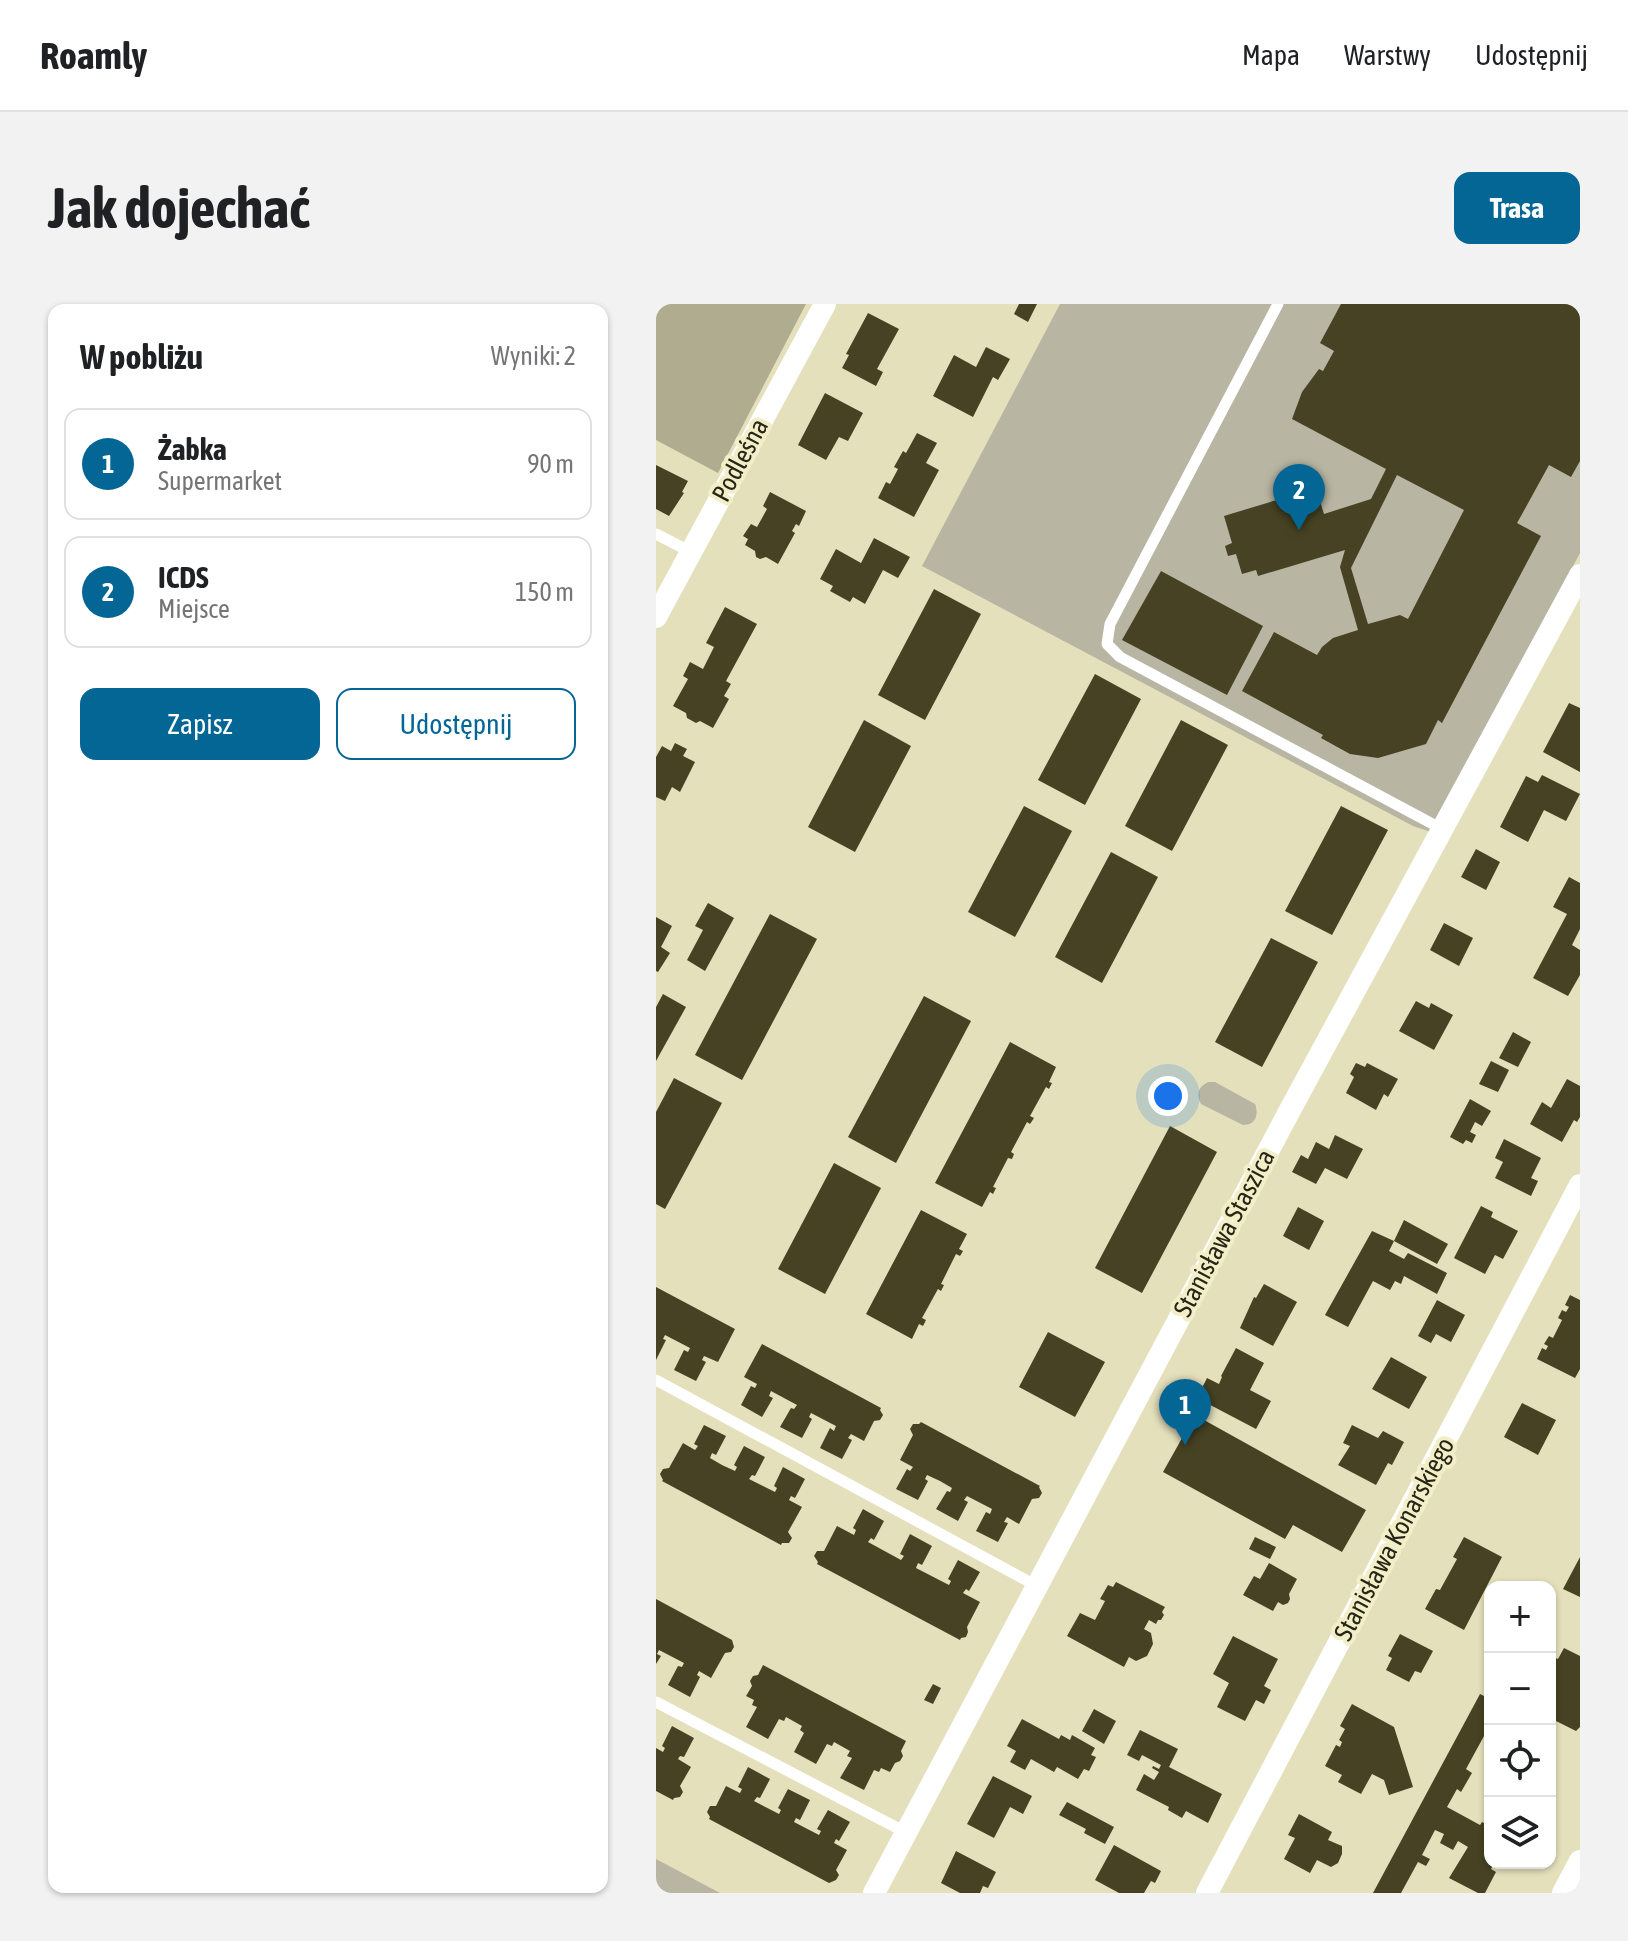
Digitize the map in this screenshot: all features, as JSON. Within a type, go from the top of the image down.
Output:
[{"type":"street","name":"Podleśna","points":[[656,617],[825,304]]},
{"type":"street","name":"Stanisława Staszica","points":[[874,1893],[1290,1110],[1580,575]]},
{"type":"street","name":"Stanisława Konarskiego","points":[[1207,1893],[1580,1185]]},
{"type":"street","points":[[1563,1893],[1580,1861]]},
{"type":"lane","points":[[1278,304],[1110,624],[1107,644],[1120,657],[1442,829]]},
{"type":"lane","points":[[656,534],[691,552]]},
{"type":"lane","points":[[657,1383],[1037,1586]]},
{"type":"lane","points":[[656,1702],[907,1833]]},
{"type":"shaded area","points":[[656,304],[806,304],[718,473],[656,440]]},
{"type":"shaded area","points":[[1060,304],[1580,304],[1580,553],[1431,832],[1413,826],[922,566]]},
{"type":"shaded area","points":[[1208,1082],[1215,1082],[1255,1104],[1257,1112],[1254,1121],[1243,1125],[1201,1104],[1199,1091]]},
{"type":"shaded area","points":[[656,1859],[720,1893],[656,1893]]},
{"type":"building","points":[[1019,304],[1037,304],[1028,322],[1014,314]]},
{"type":"building","points":[[1341,304],[1580,304],[1580,461],[1571,477],[1549,465],[1517,523],[1541,536],[1442,723],[1438,720],[1426,744],[1378,758],[1350,754],[1321,738],[1323,735],[1242,691],[1274,632],[1317,655],[1333,638],[1358,630],[1340,567],[1345,550],[1258,576],[1256,570],[1242,574],[1236,554],[1228,556],[1225,546],[1232,543],[1224,516],[1316,488],[1324,514],[1371,499],[1386,469],[1292,419],[1302,392],[1319,369],[1323,371],[1334,351],[1320,343]],"holes":[[[1397,475],[1464,510],[1408,619],[1400,615],[1368,624],[1351,568]]]},
{"type":"building","points":[[868,313],[899,329],[877,369],[883,372],[876,386],[842,368]]},
{"type":"building","points":[[986,347],[1010,359],[998,380],[993,377],[973,417],[933,396],[954,355],[976,367]]},
{"type":"building","points":[[825,393],[863,413],[848,441],[839,437],[826,460],[798,445]]},
{"type":"building","points":[[917,433],[937,443],[926,463],[939,470],[914,517],[878,498],[886,482],[890,484],[898,469],[894,467]]},
{"type":"building","points":[[656,465],[688,481],[669,516],[656,509]]},
{"type":"building","points":[[770,492],[806,511],[799,526],[796,524],[792,531],[795,533],[778,564],[766,557],[756,557],[755,551],[745,545],[748,539],[743,536],[751,524],[757,527],[767,509],[763,506]]},
{"type":"building","points":[[874,538],[910,557],[898,578],[883,570],[865,604],[853,597],[850,602],[830,591],[833,586],[820,579],[836,549],[861,563]]},
{"type":"building","points":[[1161,571],[1263,626],[1227,695],[1122,640]]},
{"type":"building","points":[[934,589],[981,614],[925,720],[878,695]]},
{"type":"building","points":[[725,607],[757,624],[726,681],[731,684],[724,696],[729,699],[713,728],[700,721],[696,723],[673,706],[688,679],[683,676],[690,662],[703,669],[714,647],[706,643]]},
{"type":"building","points":[[1095,674],[1141,699],[1085,805],[1038,780]]},
{"type":"building","points":[[1569,703],[1580,708],[1580,772],[1543,752]]},
{"type":"building","points":[[864,720],[911,746],[855,852],[808,827]]},
{"type":"building","points":[[1181,720],[1228,745],[1172,851],[1125,826]]},
{"type":"building","points":[[675,743],[687,749],[683,756],[695,762],[680,792],[672,787],[665,801],[656,797],[656,757],[662,746],[671,751]]},
{"type":"building","points":[[1542,775],[1580,794],[1566,821],[1544,810],[1528,842],[1500,827],[1526,776],[1538,782]]},
{"type":"building","points":[[1024,806],[1072,831],[1015,937],[968,912]]},
{"type":"building","points":[[1341,806],[1388,830],[1332,935],[1285,911]]},
{"type":"building","points":[[1476,849],[1500,862],[1486,890],[1461,877]]},
{"type":"building","points":[[1111,852],[1158,877],[1102,983],[1055,957]]},
{"type":"building","points":[[1569,877],[1580,883],[1580,929],[1572,945],[1580,950],[1580,975],[1568,996],[1533,978],[1567,914],[1553,907]]},
{"type":"building","points":[[708,903],[734,918],[705,971],[687,960],[703,930],[695,926]]},
{"type":"building","points":[[770,914],[817,939],[742,1080],[695,1055]]},
{"type":"building","points":[[656,917],[672,926],[661,947],[670,953],[658,972],[656,971]]},
{"type":"building","points":[[1444,923],[1473,938],[1459,966],[1430,950]]},
{"type":"building","points":[[1271,938],[1318,962],[1262,1067],[1215,1042]]},
{"type":"building","points":[[663,994],[686,1007],[656,1061],[656,1007]]},
{"type":"building","points":[[924,996],[971,1021],[896,1163],[848,1137]]},
{"type":"building","points":[[1416,1001],[1429,1008],[1431,1003],[1453,1015],[1434,1050],[1399,1031]]},
{"type":"building","points":[[1513,1032],[1531,1042],[1518,1067],[1499,1058]]},
{"type":"building","points":[[1010,1042],[1056,1067],[1049,1089],[1046,1087],[1030,1116],[1034,1118],[1030,1124],[1027,1122],[1011,1152],[1014,1154],[1012,1159],[1008,1158],[993,1187],[996,1188],[993,1194],[990,1192],[982,1207],[935,1183]]},
{"type":"building","points":[[1491,1061],[1509,1070],[1498,1092],[1479,1084]]},
{"type":"building","points":[[1356,1063],[1365,1067],[1367,1063],[1398,1079],[1388,1097],[1384,1094],[1376,1110],[1346,1093],[1354,1077],[1350,1074]]},
{"type":"building","points":[[674,1078],[722,1103],[665,1209],[656,1204],[656,1112]]},
{"type":"building","points":[[1567,1079],[1580,1086],[1580,1117],[1577,1122],[1574,1120],[1562,1142],[1530,1124],[1542,1102],[1551,1108]]},
{"type":"building","points":[[1470,1099],[1491,1111],[1482,1126],[1475,1122],[1470,1132],[1476,1135],[1472,1143],[1466,1140],[1463,1144],[1450,1137]]},
{"type":"building","points":[[1170,1126],[1217,1152],[1142,1293],[1095,1268]]},
{"type":"building","points":[[1335,1135],[1363,1149],[1347,1179],[1325,1168],[1316,1184],[1292,1172],[1301,1155],[1308,1159],[1316,1142],[1329,1149]]},
{"type":"building","points":[[1504,1139],[1541,1158],[1531,1178],[1538,1181],[1531,1196],[1495,1178],[1503,1162],[1495,1158]]},
{"type":"building","points":[[834,1163],[881,1188],[825,1294],[778,1269]]},
{"type":"building","points":[[1481,1206],[1493,1212],[1491,1217],[1518,1231],[1503,1259],[1495,1255],[1485,1274],[1454,1258]]},
{"type":"building","points":[[1298,1207],[1324,1221],[1309,1250],[1283,1236]]},
{"type":"building","points":[[921,1210],[967,1234],[959,1249],[963,1251],[960,1256],[956,1254],[941,1284],[944,1285],[941,1291],[938,1289],[922,1318],[926,1320],[923,1326],[919,1324],[912,1339],[866,1314]]},
{"type":"building","points":[[1404,1220],[1448,1244],[1437,1264],[1394,1241]]},
{"type":"building","points":[[1372,1231],[1394,1241],[1389,1251],[1404,1259],[1408,1253],[1447,1273],[1437,1294],[1404,1276],[1401,1284],[1395,1281],[1390,1290],[1373,1281],[1348,1327],[1325,1315]]},
{"type":"building","points":[[1264,1284],[1297,1302],[1273,1346],[1240,1328],[1254,1297]]},
{"type":"building","points":[[656,1287],[735,1329],[718,1362],[704,1356],[702,1360],[706,1362],[696,1381],[674,1370],[684,1350],[688,1352],[690,1348],[665,1335],[663,1339],[666,1340],[656,1360]]},
{"type":"building","points":[[1570,1295],[1580,1300],[1580,1369],[1575,1378],[1537,1359],[1542,1348],[1546,1350],[1548,1346],[1544,1344],[1549,1336],[1553,1338],[1562,1320],[1558,1318],[1562,1310],[1566,1312],[1569,1307],[1565,1305]]},
{"type":"building","points":[[1437,1300],[1465,1315],[1451,1342],[1436,1334],[1431,1343],[1418,1336]]},
{"type":"building","points":[[1048,1332],[1105,1362],[1075,1417],[1019,1387]]},
{"type":"building","points":[[762,1344],[881,1408],[883,1415],[880,1420],[874,1421],[864,1441],[851,1434],[848,1438],[852,1440],[842,1459],[820,1448],[830,1428],[834,1431],[836,1426],[811,1413],[809,1417],[812,1419],[802,1438],[780,1427],[791,1408],[797,1405],[771,1391],[769,1396],[773,1398],[762,1417],[741,1405],[751,1386],[755,1388],[757,1384],[744,1377]]},
{"type":"building","points":[[1236,1348],[1264,1363],[1250,1390],[1271,1401],[1256,1429],[1197,1398],[1207,1378],[1219,1384]]},
{"type":"building","points":[[1391,1357],[1427,1377],[1409,1409],[1372,1389]]},
{"type":"building","points":[[1522,1403],[1556,1420],[1538,1455],[1504,1437]]},
{"type":"building","points":[[1195,1415],[1366,1510],[1342,1552],[1293,1525],[1285,1539],[1163,1472]]},
{"type":"building","points":[[921,1422],[1040,1486],[1042,1493],[1039,1498],[1032,1499],[1019,1524],[1007,1517],[1004,1522],[1008,1523],[998,1542],[976,1531],[986,1512],[990,1514],[992,1509],[967,1496],[964,1500],[968,1502],[958,1521],[936,1509],[952,1488],[940,1481],[927,1475],[925,1479],[928,1481],[918,1500],[896,1489],[907,1469],[910,1471],[913,1467],[900,1460],[913,1435],[910,1429],[913,1424]]},
{"type":"building","points":[[704,1425],[726,1436],[716,1455],[712,1453],[710,1458],[722,1465],[735,1471],[737,1467],[734,1465],[744,1446],[765,1457],[755,1476],[749,1479],[775,1492],[777,1488],[774,1486],[783,1467],[805,1479],[795,1498],[791,1496],[789,1500],[802,1507],[788,1532],[792,1538],[789,1543],[781,1545],[662,1481],[660,1474],[663,1469],[669,1468],[683,1443],[695,1450],[698,1446],[694,1444]]},
{"type":"building","points":[[1352,1425],[1378,1438],[1383,1431],[1404,1442],[1392,1465],[1388,1463],[1376,1485],[1338,1465],[1350,1446],[1343,1443]]},
{"type":"building","points":[[863,1509],[884,1521],[874,1540],[871,1538],[868,1542],[901,1560],[904,1556],[900,1554],[910,1534],[932,1546],[922,1565],[918,1563],[916,1568],[949,1585],[951,1581],[948,1579],[958,1560],[980,1572],[969,1591],[966,1589],[963,1593],[980,1602],[967,1627],[966,1637],[960,1640],[817,1564],[814,1556],[817,1551],[824,1551],[837,1526],[854,1535],[856,1530],[853,1528]]},
{"type":"building","points":[[1255,1537],[1276,1547],[1270,1559],[1249,1549]]},
{"type":"building","points":[[1464,1537],[1502,1557],[1490,1581],[1484,1581],[1484,1592],[1464,1630],[1425,1609],[1457,1559],[1453,1557]]},
{"type":"building","points":[[1580,1557],[1580,1597],[1563,1589]]},
{"type":"building","points":[[1269,1563],[1297,1579],[1288,1603],[1283,1605],[1278,1602],[1273,1611],[1243,1595],[1254,1576],[1260,1579]]},
{"type":"building","points":[[1116,1582],[1165,1607],[1161,1620],[1156,1624],[1149,1620],[1144,1629],[1151,1633],[1153,1644],[1147,1656],[1136,1661],[1129,1657],[1124,1667],[1067,1636],[1080,1613],[1095,1620],[1105,1601],[1100,1599],[1108,1585],[1113,1587]]},
{"type":"building","points":[[656,1599],[732,1640],[734,1647],[731,1652],[725,1653],[711,1678],[699,1671],[697,1675],[700,1677],[690,1697],[668,1685],[678,1666],[682,1667],[684,1663],[659,1650],[657,1654],[661,1656],[656,1664]]},
{"type":"building","points":[[1400,1634],[1433,1651],[1421,1673],[1415,1671],[1409,1682],[1386,1670],[1392,1658],[1388,1656]]},
{"type":"building","points":[[1233,1636],[1278,1659],[1264,1686],[1271,1690],[1264,1704],[1256,1700],[1245,1721],[1217,1707],[1229,1683],[1213,1674]]},
{"type":"building","points":[[1564,1648],[1580,1656],[1580,1727],[1576,1731],[1556,1721],[1558,1659]]},
{"type":"building","points":[[763,1665],[906,1741],[900,1761],[890,1772],[881,1768],[879,1772],[874,1770],[864,1790],[840,1778],[852,1758],[847,1756],[850,1751],[834,1742],[832,1746],[827,1744],[816,1764],[794,1752],[804,1733],[800,1730],[802,1726],[786,1717],[784,1721],[779,1719],[768,1739],[746,1727],[757,1707],[752,1705],[754,1700],[746,1696],[752,1686],[750,1681],[758,1675]]},
{"type":"building","points":[[933,1684],[941,1688],[933,1704],[924,1700]]},
{"type":"building","points":[[1480,1694],[1484,1696],[1484,1736],[1466,1769],[1472,1773],[1461,1792],[1457,1789],[1447,1807],[1480,1825],[1484,1823],[1484,1869],[1496,1872],[1485,1893],[1478,1893],[1449,1878],[1468,1847],[1458,1841],[1453,1850],[1440,1843],[1444,1834],[1435,1830],[1422,1855],[1430,1859],[1426,1866],[1418,1862],[1401,1893],[1373,1893]]},
{"type":"building","points":[[1352,1704],[1394,1727],[1413,1787],[1389,1795],[1384,1780],[1372,1774],[1361,1794],[1338,1782],[1342,1775],[1325,1766],[1336,1745],[1340,1747],[1342,1742],[1339,1740],[1345,1729],[1340,1726]]},
{"type":"building","points":[[1094,1709],[1116,1721],[1104,1744],[1082,1731]]},
{"type":"building","points":[[1022,1719],[1059,1739],[1061,1735],[1070,1740],[1072,1735],[1095,1748],[1091,1755],[1096,1757],[1089,1771],[1084,1769],[1078,1779],[1057,1767],[1054,1772],[1031,1759],[1025,1770],[1010,1762],[1016,1751],[1007,1746]]},
{"type":"building","points":[[672,1726],[694,1738],[684,1757],[678,1759],[691,1767],[680,1786],[683,1792],[673,1800],[656,1791],[656,1748],[663,1752],[665,1748],[662,1746]]},
{"type":"building","points":[[1140,1730],[1178,1749],[1169,1767],[1222,1794],[1208,1823],[1186,1811],[1182,1818],[1168,1810],[1169,1807],[1136,1790],[1144,1774],[1154,1780],[1159,1772],[1152,1768],[1159,1769],[1161,1765],[1142,1755],[1139,1761],[1127,1755]]},
{"type":"building","points":[[748,1767],[770,1779],[760,1798],[754,1801],[779,1814],[781,1810],[778,1808],[788,1789],[810,1800],[800,1820],[796,1818],[794,1822],[819,1835],[821,1831],[817,1829],[828,1810],[850,1822],[839,1841],[836,1839],[834,1843],[847,1850],[836,1870],[839,1875],[836,1880],[829,1883],[709,1819],[707,1812],[710,1806],[716,1806],[726,1786],[740,1793],[742,1789],[738,1787]]},
{"type":"building","points":[[993,1776],[1032,1796],[1023,1814],[1010,1807],[994,1838],[967,1824]]},
{"type":"building","points":[[1067,1802],[1114,1827],[1105,1844],[1084,1833],[1086,1829],[1059,1815]]},
{"type":"building","points":[[1299,1814],[1332,1832],[1328,1840],[1342,1846],[1338,1863],[1331,1867],[1317,1860],[1310,1873],[1284,1859],[1295,1838],[1288,1835]]},
{"type":"building","points":[[1114,1845],[1161,1871],[1155,1883],[1151,1881],[1144,1893],[1119,1893],[1095,1880]]},
{"type":"building","points":[[956,1851],[996,1872],[988,1888],[983,1886],[980,1893],[960,1893],[941,1883]]},
{"type":"place","name":"ICDS","points":[[1299,530]]},
{"type":"place","name":"Żabka","points":[[1185,1445]]}]
